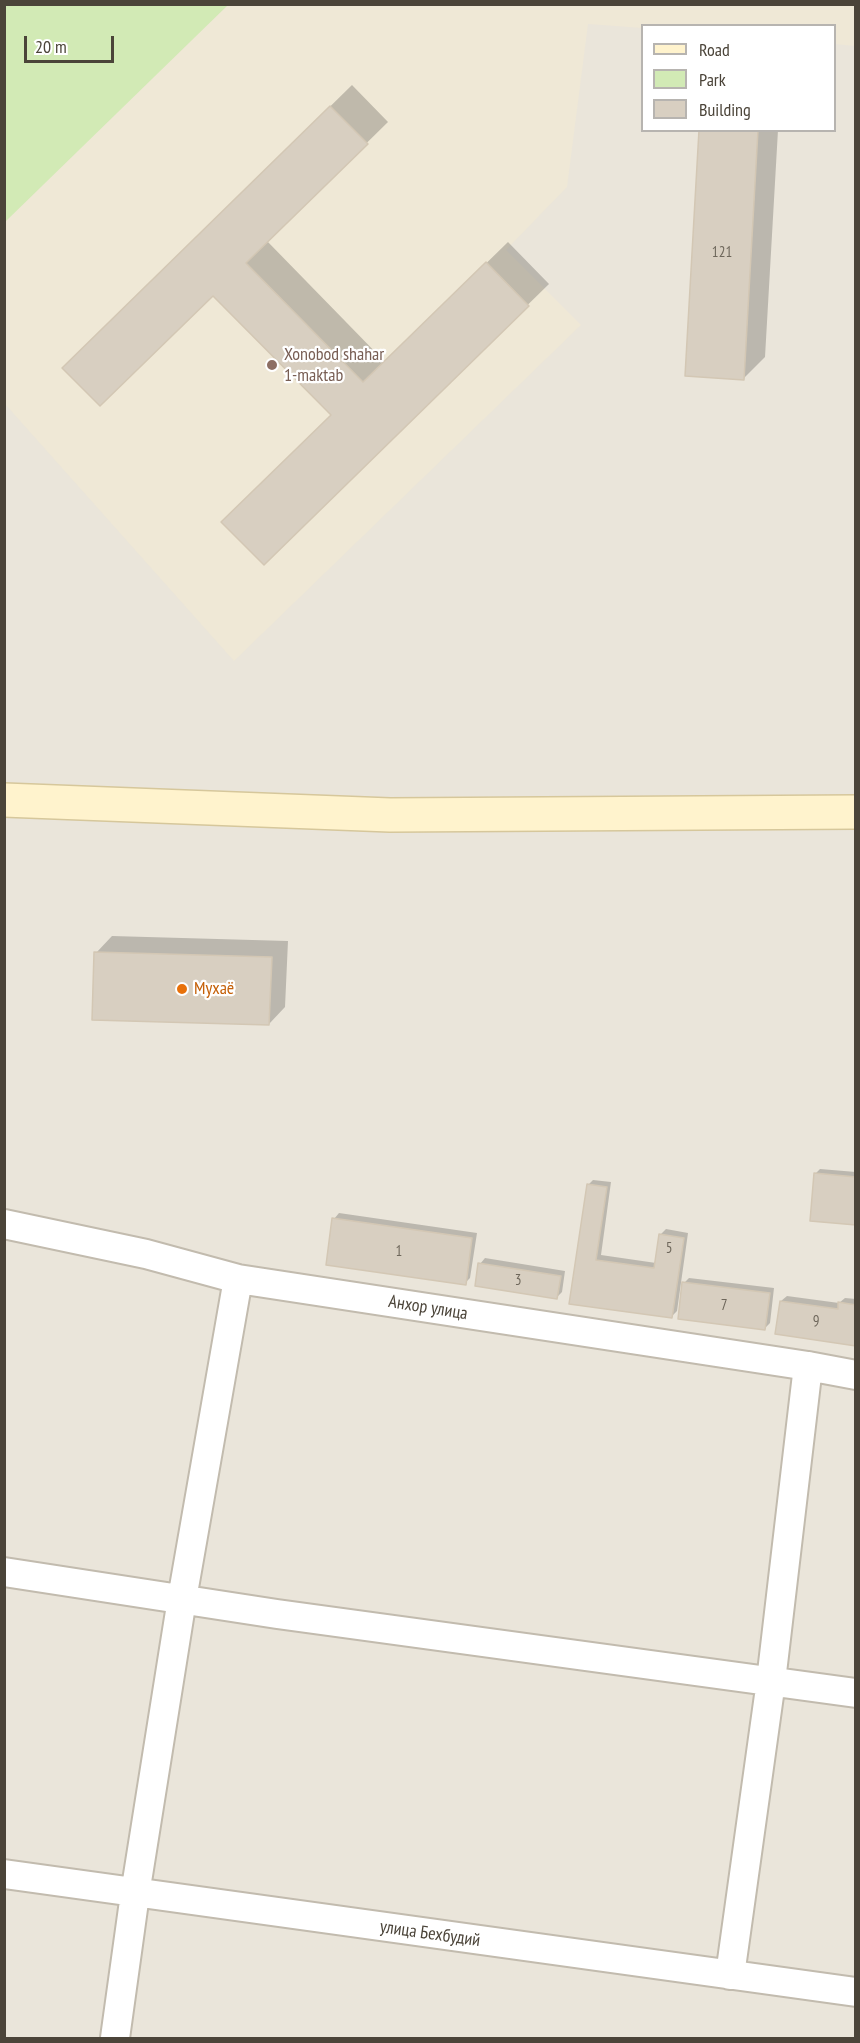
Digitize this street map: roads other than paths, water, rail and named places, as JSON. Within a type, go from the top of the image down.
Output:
[{"type":"main road","points":[[4,800],[390,815],[855,812]]},
{"type":"street","name":"Анхор улица","points":[[4,1224],[146,1254],[238,1279],[808,1366],[855,1376]]},
{"type":"street","points":[[114,2038],[182,1599],[238,1279]]},
{"type":"street","points":[[730,1975],[771,1681],[808,1366]]},
{"type":"street","points":[[4,1572],[288,1615],[855,1693]]},
{"type":"street","name":"улица Бехбудий","points":[[4,1874],[135,1894],[855,1992]]},
{"type":"place","name":"Xonobod shahar 1-maktab","points":[[272,365]]},
{"type":"place","name":"Мухаё","points":[[182,989]]}]
